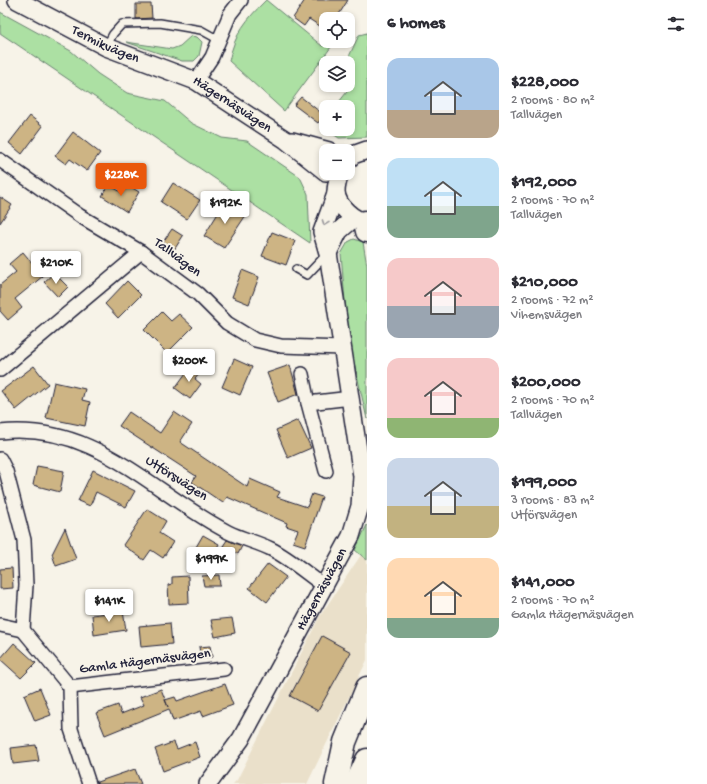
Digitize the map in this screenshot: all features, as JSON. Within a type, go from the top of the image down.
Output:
[{"type":"highway","points":[[336,784],[345,742],[367,688]]},
{"type":"highway","points":[[340,784],[367,725]]},
{"type":"highway","points":[[356,784],[367,760]]},
{"type":"street","name":"Termikvägen","points":[[17,0],[106,47],[196,81]]},
{"type":"street","name":"Hägernäsvägen","points":[[241,0],[230,14],[212,57],[196,81],[286,140],[319,167]]},
{"type":"street","name":"Hägernäsvägen","points":[[286,140],[319,148]]},
{"type":"street","name":"Tallvägen","points":[[0,160],[80,216],[141,252],[198,294],[227,322],[256,340],[281,346],[343,348]]},
{"type":"street","name":"Hägernäsvägen","points":[[208,784],[241,739],[351,536],[360,506],[362,476],[328,254],[322,232],[333,180]]},
{"type":"street","points":[[333,180],[344,209],[363,223]]},
{"type":"street","points":[[328,254],[339,231],[363,223]]},
{"type":"street","points":[[0,370],[141,252]]},
{"type":"street","points":[[302,374],[308,404],[326,472]]},
{"type":"street","points":[[308,404],[351,398]]},
{"type":"street","name":"Utförsvägen","points":[[0,432],[15,430],[45,432],[74,440],[106,454],[229,532],[272,549],[324,585]]},
{"type":"street","points":[[0,459],[6,471],[24,540],[26,585],[23,630],[0,625]]},
{"type":"street","name":"Gamla Hägernäsvägen","points":[[23,630],[70,687],[71,728],[89,784]]},
{"type":"street","name":"Gamla Hägernäsvägen","points":[[70,687],[224,669]]},
{"type":"lane","points":[[106,47],[113,34],[122,24],[160,24],[201,30],[219,40]]},
{"type":"lane","points":[[296,269],[307,274],[328,254]]},
{"type":"shaded area","points":[[361,555],[367,560],[367,660],[307,784],[233,784],[237,780],[320,616]]},
{"type":"green space","points":[[266,0],[319,44],[319,48],[330,48],[324,56],[319,56],[319,63],[284,111],[229,61],[234,42],[242,28]]},
{"type":"green space","points":[[0,12],[71,51],[98,74],[127,93],[165,101],[191,123],[222,138],[247,141],[300,177],[308,194],[310,243],[0,33]]},
{"type":"green space","points":[[367,33],[367,137],[339,138],[336,136],[355,136],[355,100],[341,100],[347,92],[355,92],[355,56],[349,56],[353,48],[355,48],[355,44],[359,35]]},
{"type":"green space","points":[[191,36],[197,37],[202,42],[199,56],[194,61],[182,61],[126,42],[172,49],[180,46]]},
{"type":"green space","points":[[354,239],[363,242],[367,266],[367,419],[349,340],[341,254],[348,242]]},
{"type":"green space","points":[[367,525],[367,560],[355,550]]},
{"type":"building","points":[[305,0],[348,0],[340,12],[319,12],[319,25],[309,19],[304,26],[293,18]]},
{"type":"building","points":[[136,4],[151,4],[152,18],[136,19]]},
{"type":"building","points":[[301,97],[319,111],[319,122],[318,123],[294,105]]},
{"type":"building","points":[[30,116],[43,126],[22,154],[9,143]]},
{"type":"building","points":[[73,132],[100,153],[87,171],[70,159],[66,164],[55,156]]},
{"type":"building","points":[[173,183],[200,200],[187,219],[161,202]]},
{"type":"building","points":[[126,184],[139,192],[127,212],[102,196],[109,185],[121,192]]},
{"type":"building","points":[[0,197],[12,205],[0,223]]},
{"type":"building","points":[[225,202],[246,215],[224,248],[204,236]]},
{"type":"building","points":[[172,229],[183,236],[174,250],[163,242]]},
{"type":"building","points":[[272,232],[295,241],[286,265],[262,256]]},
{"type":"building","points":[[23,252],[43,276],[15,299],[22,308],[8,320],[0,311],[0,285],[16,272],[9,264]]},
{"type":"building","points":[[242,270],[259,277],[249,304],[232,297]]},
{"type":"building","points":[[54,273],[68,287],[58,297],[44,282]]},
{"type":"building","points":[[127,281],[141,295],[118,318],[105,304]]},
{"type":"building","points":[[162,312],[171,321],[179,314],[193,327],[167,353],[144,330]]},
{"type":"building","points":[[234,359],[252,367],[240,395],[222,387]]},
{"type":"building","points":[[290,365],[298,394],[278,402],[267,373]]},
{"type":"building","points":[[34,366],[48,384],[16,410],[1,391]]},
{"type":"building","points":[[191,366],[200,373],[195,379],[201,384],[190,399],[175,388]]},
{"type":"building","points":[[54,382],[85,389],[82,400],[90,402],[85,426],[46,418]]},
{"type":"building","points":[[129,412],[160,433],[174,412],[192,424],[180,442],[247,487],[250,479],[280,492],[277,497],[307,507],[312,494],[322,497],[305,546],[293,542],[298,530],[286,526],[287,523],[227,497],[223,503],[192,482],[196,476],[119,426]]},
{"type":"building","points":[[298,420],[311,448],[288,458],[276,430]]},
{"type":"building","points":[[37,466],[64,471],[60,492],[33,485]]},
{"type":"building","points":[[93,470],[135,491],[126,507],[96,492],[90,506],[78,501]]},
{"type":"building","points":[[147,509],[166,521],[159,533],[173,542],[163,558],[151,550],[144,560],[123,545]]},
{"type":"building","points":[[65,528],[76,559],[56,566],[52,554]]},
{"type":"building","points":[[203,535],[219,544],[206,568],[200,564],[196,547]]},
{"type":"building","points":[[227,540],[242,546],[238,554],[223,546]]},
{"type":"building","points":[[268,564],[286,577],[267,602],[249,588]]},
{"type":"building","points":[[12,568],[13,588],[0,589],[0,569]]},
{"type":"building","points":[[219,575],[220,586],[204,586],[202,576]]},
{"type":"building","points":[[188,576],[189,603],[169,604],[168,585],[172,584],[172,577]]},
{"type":"building","points":[[123,611],[126,630],[94,635],[92,615]]},
{"type":"building","points":[[232,618],[235,633],[215,637],[211,620]]},
{"type":"building","points":[[170,623],[172,644],[141,647],[139,626]]},
{"type":"building","points":[[322,636],[351,652],[318,711],[290,696]]},
{"type":"building","points":[[14,643],[36,663],[21,678],[0,659]]},
{"type":"building","points":[[210,646],[212,657],[201,659],[199,647]]},
{"type":"building","points":[[225,684],[233,705],[203,716],[201,711],[173,721],[169,709],[105,735],[96,713],[118,705],[121,714],[144,705],[140,697],[161,689],[165,700],[175,697],[177,701]]},
{"type":"building","points":[[40,688],[51,715],[35,721],[24,695]]},
{"type":"building","points":[[174,742],[177,749],[195,742],[200,757],[163,771],[155,749]]},
{"type":"building","points":[[36,745],[39,761],[13,764],[11,748]]},
{"type":"building","points":[[135,769],[141,784],[97,784],[97,782]]}]
